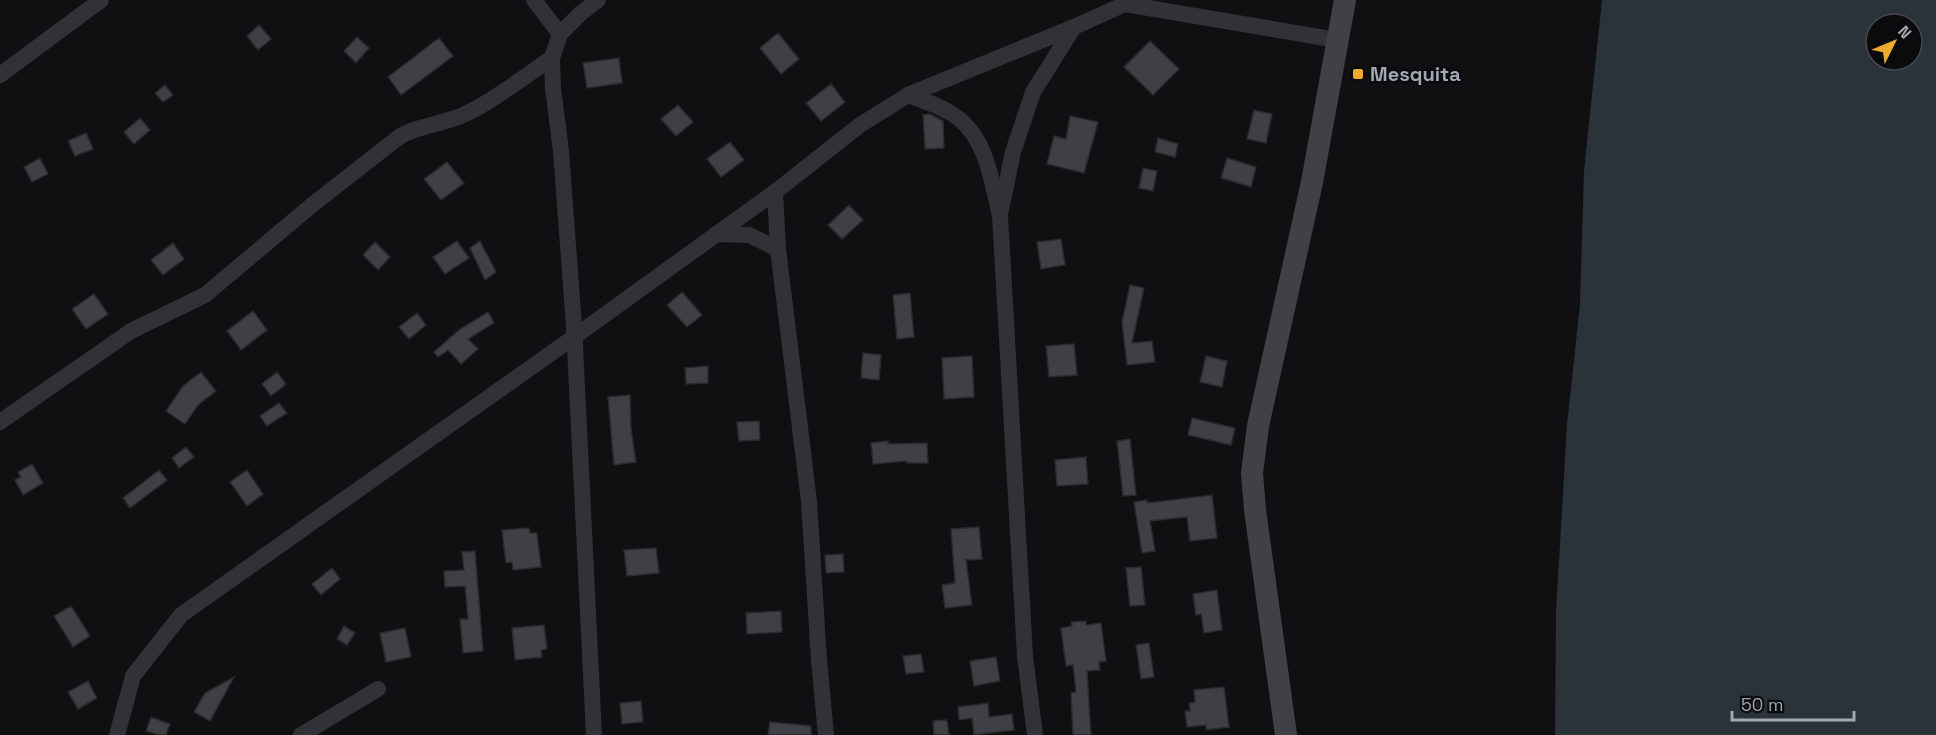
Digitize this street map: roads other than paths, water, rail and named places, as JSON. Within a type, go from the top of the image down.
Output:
[{"type":"street","points":[[0,75],[101,0]]},
{"type":"street","points":[[534,0],[560,34]]},
{"type":"street","points":[[594,735],[574,337],[552,58],[560,34],[598,0]]},
{"type":"street","points":[[1286,735],[1252,473],[1258,426],[1312,182],[1345,0]]},
{"type":"street","points":[[117,735],[133,676],[181,615],[775,192],[860,125],[908,95],[1125,4],[1337,40]]},
{"type":"street","points":[[999,216],[1013,152],[1033,92],[1074,27]]},
{"type":"street","points":[[0,422],[131,331],[205,295],[312,205],[409,130],[462,115],[552,58]]},
{"type":"street","points":[[908,95],[947,110],[970,128],[986,157],[999,216],[1025,656],[1035,735]]},
{"type":"street","points":[[775,192],[778,249],[808,501],[826,735]]},
{"type":"street","points":[[716,234],[749,235],[778,249]]},
{"type":"street","points":[[301,735],[378,689]]},
{"type":"place","name":"Mesquita","points":[[1358,74]]}]
